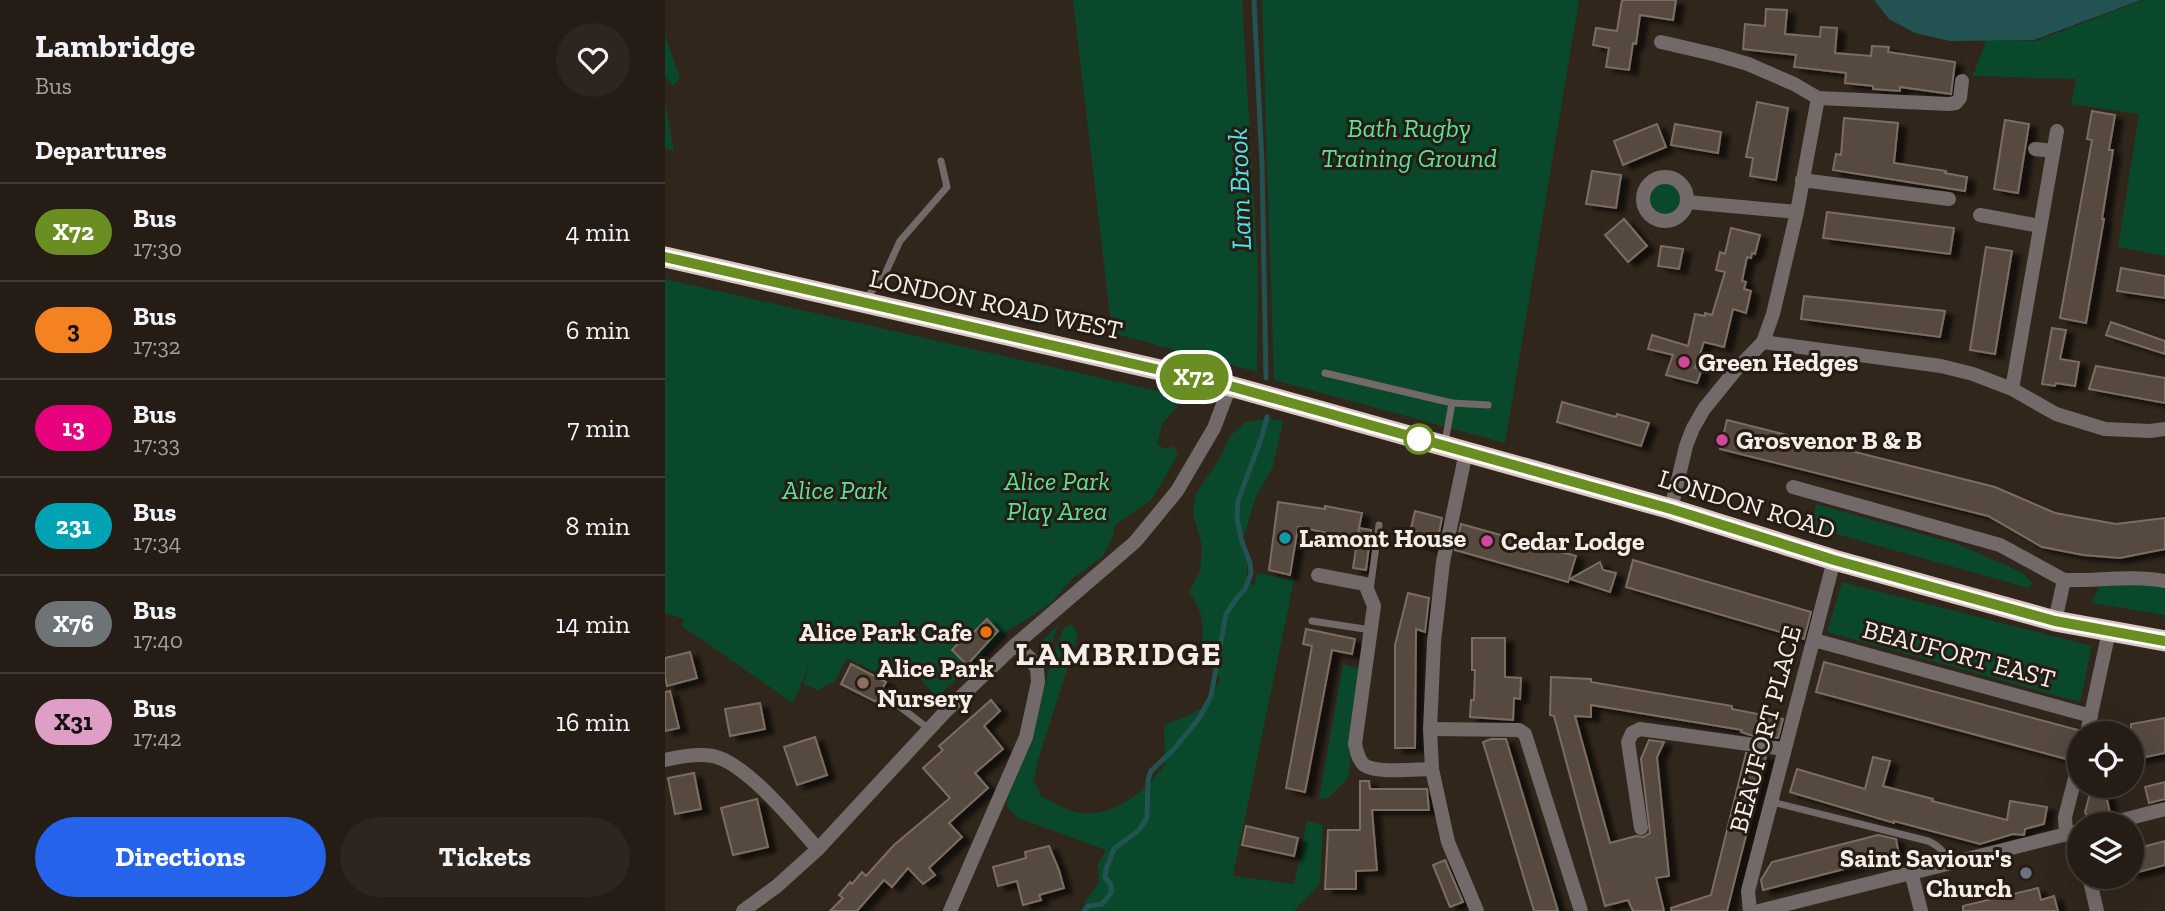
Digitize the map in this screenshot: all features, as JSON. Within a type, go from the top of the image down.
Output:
[{"type":"highway","name":"LONDON ROAD WEST","points":[[665,257],[1230,386],[1314,410]]},
{"type":"highway","name":"LONDON ROAD","points":[[1314,410],[1671,509],[1834,560],[2055,621],[2165,641]]},
{"type":"street","points":[[1661,43],[1748,64],[1794,84],[1818,98],[1949,104],[1956,103],[1960,98],[1962,81]]},
{"type":"street","points":[[1671,509],[1693,428],[1734,372],[1763,342],[1773,314],[1797,212],[1818,98]]},
{"type":"street","points":[[2012,389],[2057,131]]},
{"type":"street","points":[[2035,149],[2053,151]]},
{"type":"street","points":[[1802,180],[1949,199]]},
{"type":"street","points":[[1687,202],[1797,212]]},
{"type":"street","points":[[1980,215],[2040,226]]},
{"type":"street","points":[[1763,342],[1941,366],[1973,374],[2012,389],[2056,414],[2105,429],[2165,429]]},
{"type":"street","points":[[743,911],[777,886],[818,849],[930,729],[1015,645],[1135,542],[1177,491],[1214,428],[1230,386]]},
{"type":"street","points":[[1466,452],[1443,562],[1434,642],[1430,729],[1432,769],[1448,842],[1477,911]]},
{"type":"street","points":[[1793,487],[2000,545],[2064,580],[2088,581],[2122,577],[2165,581]]},
{"type":"street","name":"BEAUFORT PLACE","points":[[1750,911],[1748,891],[1834,560]]},
{"type":"street","points":[[1318,575],[1365,584],[1374,606],[1355,744],[1358,756],[1364,764],[1374,769],[1432,769]]},
{"type":"street","points":[[2055,621],[2064,580]]},
{"type":"street","points":[[2090,721],[2109,631]]},
{"type":"street","name":"BEAUFORT EAST","points":[[1814,640],[2091,716]]},
{"type":"street","points":[[950,911],[1026,737],[1038,682],[1037,669],[1030,658],[1015,645]]},
{"type":"street","points":[[1430,729],[1519,730],[1525,734],[1581,911]]},
{"type":"street","points":[[1641,828],[1628,742],[1632,733],[1640,729],[1784,749]]},
{"type":"street","points":[[665,760],[691,754],[716,756],[738,768],[756,783],[818,849]]},
{"type":"street","points":[[2067,821],[2065,817],[2070,798]]},
{"type":"street","points":[[2144,814],[2165,809]]},
{"type":"street","points":[[1759,911],[1911,872],[2067,837]]},
{"type":"street","points":[[1911,872],[1921,911]]},
{"type":"street","points":[[2091,889],[2097,911]]},
{"type":"lane","points":[[863,303],[885,274],[900,241],[947,187],[941,161]]},
{"type":"lane","points":[[1325,373],[1452,403],[1488,405]]},
{"type":"lane","points":[[1444,446],[1452,403]]},
{"type":"lane","points":[[1369,594],[1379,525]]},
{"type":"lane","points":[[1312,621],[1371,630]]},
{"type":"lane","points":[[899,705],[930,729]]},
{"type":"lane","points":[[1772,802],[1927,841],[1945,853],[1949,863]]},
{"type":"green space","points":[[1073,0],[1242,0],[1258,272],[1257,372],[1112,333]]},
{"type":"green space","name":"Bath Rugby Training Ground","points":[[1262,0],[1579,0],[1505,443],[1274,380]]},
{"type":"green space","points":[[2143,0],[2165,0],[2165,256],[2118,247],[2139,114],[2071,104],[2076,79],[1973,76],[1986,40],[2036,41]]},
{"type":"green space","points":[[665,35],[680,78],[673,86],[665,76]]},
{"type":"green space","points":[[665,102],[674,151],[665,148]]},
{"type":"green space","points":[[1665,183],[1676,188],[1681,199],[1676,210],[1665,215],[1654,210],[1649,199],[1654,188]]},
{"type":"green space","name":"Alice Park","points":[[665,279],[1158,391],[1177,403],[1177,407],[1162,424],[1157,444],[1165,449],[1173,446],[1178,454],[1152,499],[1115,525],[1113,536],[1103,556],[1072,579],[1051,603],[1014,625],[937,697],[925,685],[916,670],[899,671],[886,678],[847,658],[835,681],[818,690],[803,684],[811,660],[793,703],[682,626],[684,619],[665,613]]},
{"type":"green space","points":[[1266,418],[1283,421],[1273,467],[1256,496],[1243,539],[1247,580],[1254,586],[1257,573],[1294,580],[1233,876],[1294,884],[1307,821],[1323,825],[1320,884],[1294,911],[1083,911],[1086,900],[1099,883],[1098,864],[1106,850],[1018,818],[1007,807],[1011,784],[1027,745],[1063,629],[1072,624],[1078,635],[1034,780],[1041,796],[1072,811],[1095,813],[1129,800],[1157,774],[1165,765],[1164,725],[1192,714],[1209,703],[1220,679],[1201,651],[1202,620],[1189,592],[1200,571],[1202,546],[1193,514],[1195,495],[1222,455],[1229,437],[1244,423]]},
{"type":"green space","points":[[1816,504],[1957,544],[2023,573],[2032,583],[2029,588],[1811,527]]},
{"type":"green space","points":[[2121,581],[2165,587],[2165,615],[2091,603],[2099,587]]},
{"type":"green space","points":[[1842,582],[2092,646],[2080,702],[1827,632]]},
{"type":"green space","points":[[1058,625],[1046,660],[1040,645]]},
{"type":"green space","points":[[1343,664],[1362,669],[1348,778],[1328,798],[1319,799]]},
{"type":"water","points":[[1874,0],[2141,0],[2034,40],[1950,41],[1915,33],[1889,19]]},
{"type":"building","points":[[1622,0],[1676,0],[1673,20],[1640,15],[1629,70],[1606,67],[1609,48],[1593,45],[1596,28],[1617,31]]},
{"type":"building","points":[[1766,9],[1787,10],[1785,34],[1820,37],[1821,27],[1837,28],[1835,53],[1871,56],[1872,46],[1889,47],[1888,52],[1955,62],[1951,94],[1900,87],[1900,91],[1873,89],[1873,86],[1845,83],[1846,73],[1794,67],[1796,55],[1743,49],[1745,24],[1765,26]]},
{"type":"building","points":[[1757,102],[1788,108],[1776,180],[1750,176],[1753,158],[1746,157]]},
{"type":"building","points":[[2092,111],[2115,115],[2109,150],[2113,150],[2104,219],[2086,323],[2060,318],[2092,140],[2087,139]]},
{"type":"building","points":[[1844,118],[1898,123],[1894,163],[1967,177],[1965,191],[1833,170],[1836,154],[1841,155]]},
{"type":"building","points":[[2005,120],[2029,124],[2018,193],[1994,189]]},
{"type":"building","points":[[1657,124],[1666,147],[1623,165],[1614,141]]},
{"type":"building","points":[[1675,124],[1721,132],[1718,153],[1671,145]]},
{"type":"building","points":[[1592,171],[1621,175],[1616,208],[1586,204]]},
{"type":"building","points":[[1827,212],[1954,228],[1950,254],[1823,238]]},
{"type":"building","points":[[1624,219],[1647,246],[1628,262],[1605,235]]},
{"type":"building","points":[[1731,228],[1760,235],[1755,254],[1752,253],[1751,258],[1747,257],[1742,281],[1746,282],[1744,289],[1751,291],[1746,313],[1733,309],[1724,347],[1704,342],[1695,368],[1702,369],[1697,383],[1666,375],[1673,355],[1648,349],[1652,335],[1688,346],[1695,314],[1712,315],[1725,272],[1716,270],[1720,252],[1725,254]]},
{"type":"building","points":[[1661,246],[1683,249],[1679,269],[1658,266]]},
{"type":"building","points":[[1986,247],[2012,251],[1995,354],[1970,350]]},
{"type":"building","points":[[2121,268],[2165,276],[2165,298],[2117,291]]},
{"type":"building","points":[[1804,296],[1945,311],[1940,337],[1801,319]]},
{"type":"building","points":[[2111,322],[2165,341],[2165,354],[2106,335]]},
{"type":"building","points":[[2052,328],[2066,330],[2060,359],[2079,362],[2075,386],[2042,384]]},
{"type":"building","points":[[2096,366],[2165,378],[2165,403],[2089,389]]},
{"type":"building","points":[[1562,402],[1649,423],[1641,446],[1557,422]]},
{"type":"building","points":[[1727,420],[1995,487],[2055,513],[2116,524],[2165,518],[2165,549],[2120,558],[2083,555],[2042,547],[1988,516],[1720,449]]},
{"type":"building","points":[[1278,502],[1325,509],[1325,506],[1362,513],[1359,528],[1371,530],[1366,570],[1353,568],[1359,529],[1357,539],[1298,527],[1290,575],[1269,570]]},
{"type":"building","points":[[1415,511],[1442,518],[1436,548],[1408,541]]},
{"type":"building","points":[[1461,524],[1576,556],[1568,582],[1455,550]]},
{"type":"building","points":[[1633,560],[1811,612],[1804,639],[1626,587]]},
{"type":"building","points":[[1600,562],[1603,570],[1616,573],[1610,592],[1570,579]]},
{"type":"building","points":[[1408,593],[1429,598],[1425,632],[1416,629],[1415,748],[1395,748],[1395,645]]},
{"type":"building","points":[[987,619],[998,631],[967,665],[952,650]]},
{"type":"building","points":[[1306,629],[1355,639],[1352,654],[1332,650],[1305,792],[1286,788],[1312,646],[1303,644]]},
{"type":"building","points":[[1472,638],[1505,638],[1505,677],[1521,678],[1520,699],[1514,698],[1513,720],[1470,717],[1471,700],[1474,700],[1475,670],[1472,670]]},
{"type":"building","points":[[690,652],[697,678],[667,686],[665,658]]},
{"type":"building","points":[[1824,662],[2067,727],[2067,759],[1816,692]]},
{"type":"building","name":"Alice Park Nursery","points":[[851,664],[886,682],[876,702],[841,684]]},
{"type":"building","points":[[1551,677],[1591,679],[1591,682],[1732,706],[1732,709],[1783,719],[1778,738],[1591,705],[1591,717],[1575,716],[1610,843],[1636,836],[1643,837],[1650,833],[1641,759],[1649,740],[1664,742],[1657,757],[1669,876],[1656,878],[1664,911],[1633,911],[1628,900],[1605,906],[1554,716],[1550,715]]},
{"type":"building","points":[[670,691],[679,728],[665,731],[665,692]]},
{"type":"building","points":[[991,700],[1000,711],[984,726],[1003,749],[975,773],[988,788],[949,823],[962,837],[929,868],[935,875],[923,884],[908,868],[892,887],[884,880],[857,911],[830,911],[843,898],[839,895],[850,882],[852,884],[862,872],[866,876],[894,845],[950,798],[923,768],[943,750],[939,746]]},
{"type":"building","points":[[760,703],[765,729],[730,736],[725,709]]},
{"type":"building","points":[[2165,718],[2165,753],[2144,757],[2144,722]]},
{"type":"building","points":[[815,737],[827,775],[797,785],[784,747]]},
{"type":"building","points":[[1506,739],[1558,911],[1534,911],[1483,742]]},
{"type":"building","points":[[1746,753],[1766,756],[1727,911],[1671,911],[1671,908],[1711,895]]},
{"type":"building","points":[[1873,757],[1890,761],[1883,786],[2007,820],[2010,801],[2047,807],[2044,824],[2025,829],[2024,835],[2013,834],[1980,844],[1894,823],[1790,792],[1797,769],[1865,789]]},
{"type":"building","points":[[694,773],[701,809],[675,814],[668,778]]},
{"type":"building","points":[[1360,781],[1369,781],[1370,789],[1427,789],[1429,810],[1372,810],[1377,870],[1356,871],[1356,889],[1325,889],[1328,830],[1360,830]]},
{"type":"building","points":[[2165,782],[2165,799],[2149,803],[2145,787]]},
{"type":"building","points":[[2089,798],[2107,798],[2110,812],[2085,812]]},
{"type":"building","points":[[757,799],[768,847],[733,855],[721,808]]},
{"type":"building","points":[[1246,826],[1298,838],[1294,856],[1242,845]]},
{"type":"building","points":[[1878,835],[1896,839],[1899,855],[1763,890],[1761,880],[1772,862]]},
{"type":"building","points":[[2165,841],[2165,865],[2144,871],[2144,847]]},
{"type":"building","points":[[1049,846],[1064,888],[1039,895],[1041,900],[1023,905],[1017,881],[998,886],[993,867],[1026,858],[1025,852]]},
{"type":"building","points":[[1445,860],[1463,902],[1450,907],[1433,865]]},
{"type":"building","points":[[2038,888],[2041,900],[2054,896],[2058,911],[1963,911],[1963,906]]},
{"type":"waterway","name":"Lam Brook","points":[[1254,0],[1262,164],[1266,378]]},
{"type":"waterway","name":"Lam Brook","points":[[1084,911],[1088,906],[1102,904],[1111,893],[1111,885],[1105,877],[1106,869],[1114,849],[1139,830],[1147,818],[1148,780],[1151,771],[1175,748],[1200,717],[1211,696],[1226,614],[1245,589],[1251,574],[1237,517],[1238,501],[1267,417]]},
{"type":"bus line","name":"X72","points":[[665,257],[1173,371],[1671,509],[1834,560],[2055,621],[2165,641]]},
{"type":"place","name":"Green Hedges","points":[[1684,362]]},
{"type":"place","name":"Grosvenor B & B","points":[[1722,440]]},
{"type":"place","name":"Lamont House","points":[[1285,538]]},
{"type":"place","name":"Cedar Lodge","points":[[1487,541]]},
{"type":"place","name":"Alice Park Cafe","points":[[986,632]]},
{"type":"place","name":"Alice Park Nursery","points":[[863,683]]},
{"type":"place","name":"Saint Saviour's Church","points":[[2026,873]]},
{"type":"district","name":"LAMBRIDGE","points":[[1119,653]]},
{"type":"park label","name":"Alice Park Play Area","points":[[1057,496]]}]
